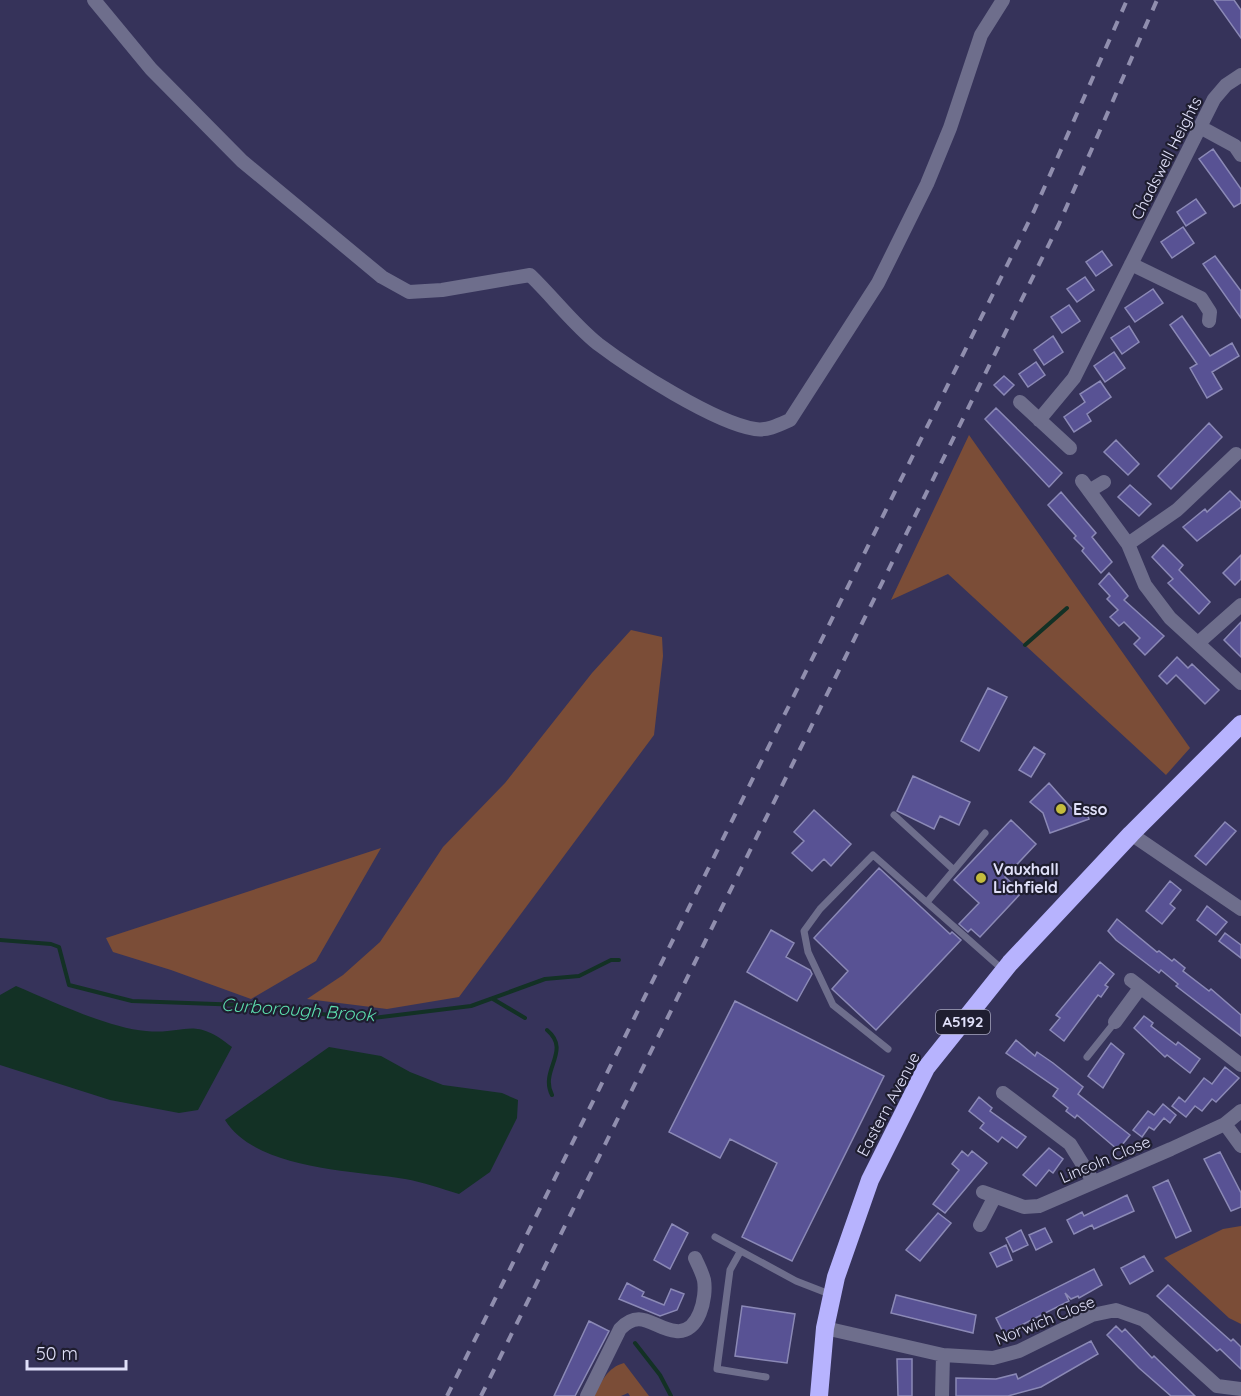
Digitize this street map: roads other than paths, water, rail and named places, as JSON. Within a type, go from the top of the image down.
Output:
[{"type":"highway","name":"Eastern Avenue","points":[[819,1396],[825,1328],[836,1277],[870,1180],[926,1068],[1004,971],[1131,834],[1241,724]]},
{"type":"street","points":[[94,0],[151,69],[242,161],[382,277],[409,292],[442,290],[530,275],[596,343],[635,370],[708,412],[756,429],[775,427],[790,420],[878,283],[927,184],[950,128],[981,35],[1003,0]]},
{"type":"street","name":"Chadswell Heights","points":[[1039,420],[1074,378],[1214,99],[1226,85],[1241,75]]},
{"type":"street","points":[[1200,127],[1235,146],[1241,155]]},
{"type":"street","points":[[1131,264],[1201,298],[1210,312],[1209,321]]},
{"type":"street","points":[[1020,402],[1070,448]]},
{"type":"street","points":[[1128,544],[1178,510],[1236,454]]},
{"type":"street","points":[[1104,482],[1086,486],[1128,544],[1145,585],[1170,618],[1241,683]]},
{"type":"street","points":[[1198,643],[1241,605]]},
{"type":"street","points":[[1131,834],[1241,909]]},
{"type":"street","points":[[1115,1022],[1135,984],[1241,1065]]},
{"type":"street","points":[[1003,1093],[1020,1097],[1070,1144],[1093,1181]]},
{"type":"street","name":"Lincoln Close","points":[[980,1225],[989,1195],[1024,1207],[1039,1206],[1225,1124],[1241,1111]]},
{"type":"street","points":[[1225,1124],[1241,1146]]},
{"type":"street","points":[[587,1396],[620,1329],[628,1321],[642,1319],[677,1332],[690,1328],[699,1319],[704,1281],[695,1258]]},
{"type":"street","name":"Norwich Close","points":[[825,1328],[943,1355],[973,1358],[1003,1357],[1092,1315],[1116,1310],[1144,1320],[1215,1391],[1241,1389]]},
{"type":"street","points":[[942,1396],[943,1355]]},
{"type":"lane","points":[[894,815],[954,870]]},
{"type":"lane","points":[[927,902],[985,833]]},
{"type":"lane","points":[[888,1049],[833,1005],[808,952],[804,932],[820,909],[873,855],[1004,971]]},
{"type":"lane","points":[[1087,1057],[1115,1022]]},
{"type":"lane","points":[[715,1237],[796,1281],[832,1295]]},
{"type":"lane","points":[[740,1251],[730,1270],[717,1370],[766,1377]]},
{"type":"waterway","name":"Curborough Brook","points":[[1025,645],[1067,608]]},
{"type":"waterway","name":"Curborough Brook","points":[[0,940],[51,944],[59,947],[69,985],[132,1001],[243,1005],[365,1019],[471,1006],[545,979],[579,976],[611,960],[619,960]]},
{"type":"waterway","points":[[493,999],[525,1018]]},
{"type":"waterway","points":[[547,1030],[554,1038],[556,1046],[549,1077],[552,1095]]},
{"type":"waterway","points":[[635,1343],[660,1375],[671,1396]]},
{"type":"railway","points":[[447,1396],[1034,211],[1127,0]]},
{"type":"railway","points":[[481,1396],[1059,224],[1157,0]]},
{"type":"place","name":"Esso","points":[[1061,809]]},
{"type":"place","name":"Vauxhall Lichfield","points":[[981,878]]}]
